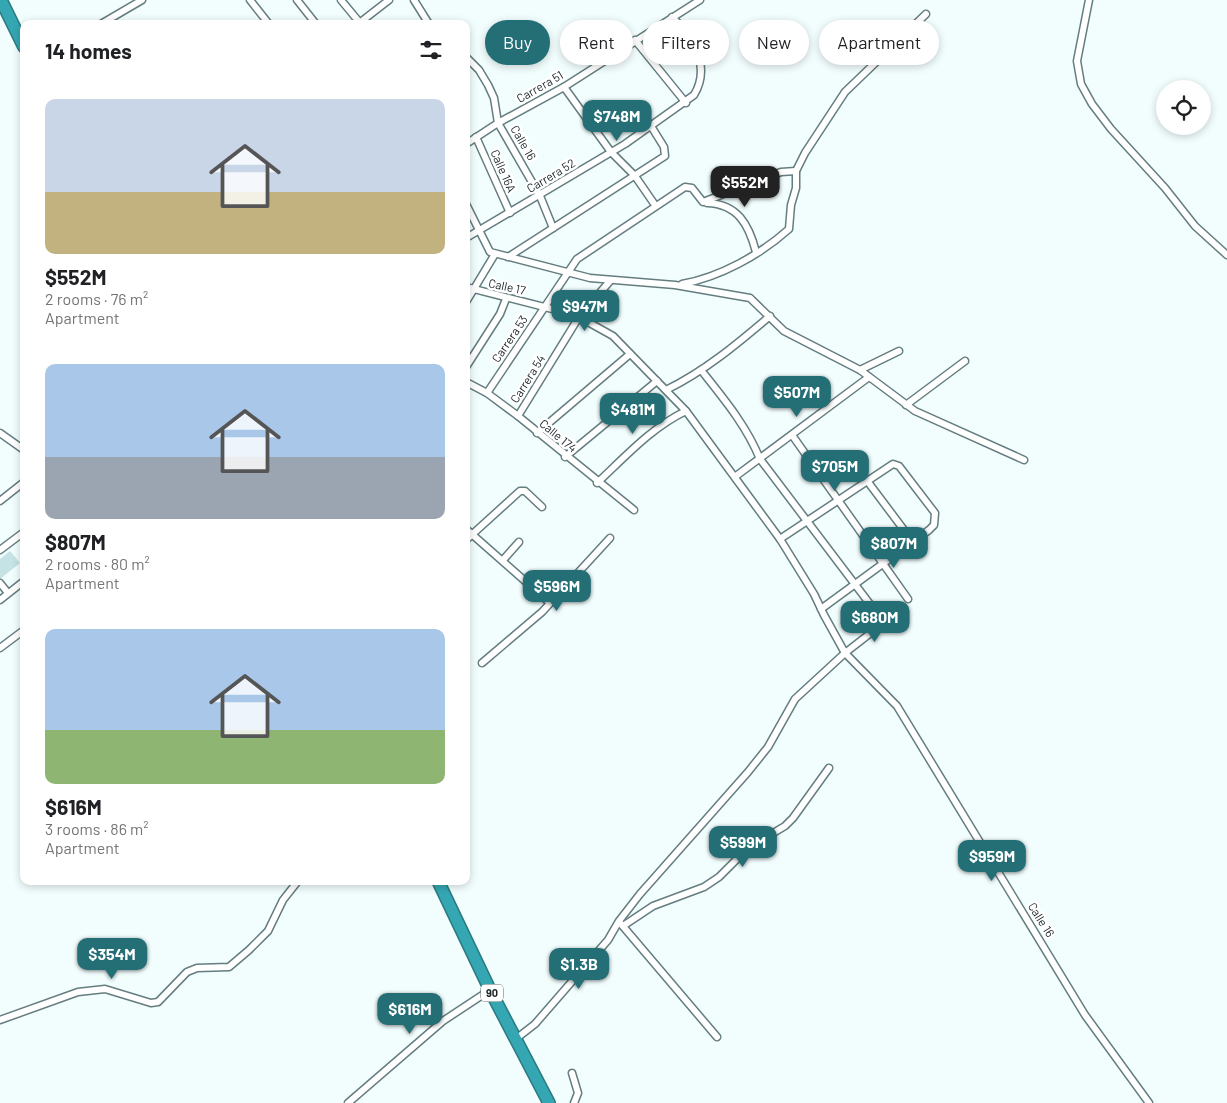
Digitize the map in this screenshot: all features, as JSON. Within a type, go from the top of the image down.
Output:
[{"type":"highway","points":[[0,0],[20,39]]},
{"type":"highway","name":"90","points":[[440,885],[490,990],[517,1038],[549,1103]]},
{"type":"street","points":[[108,20],[142,0]]},
{"type":"street","points":[[250,0],[266,20]]},
{"type":"street","points":[[341,0],[357,20]]},
{"type":"street","points":[[363,20],[390,0]]},
{"type":"street","points":[[414,0],[426,20]]},
{"type":"street","name":"Carrera 51","points":[[470,141],[498,123],[564,87],[700,0]]},
{"type":"street","points":[[1089,0],[1077,61],[1082,84],[1092,104],[1165,188],[1195,226],[1227,255]]},
{"type":"street","points":[[300,1],[313,20]]},
{"type":"street","points":[[676,285],[696,281],[719,273],[773,243],[789,229],[791,204],[796,188],[796,171],[845,92],[926,14]]},
{"type":"street","name":"Carrera 52","points":[[470,236],[540,196],[686,103],[700,86],[702,66],[695,46],[684,28],[672,17]]},
{"type":"street","points":[[635,40],[686,103]]},
{"type":"street","points":[[470,61],[479,70],[494,98],[498,123]]},
{"type":"street","points":[[564,87],[611,152],[635,176],[655,205]]},
{"type":"street","name":"Calle 16","points":[[498,123],[540,196],[553,228]]},
{"type":"street","points":[[508,257],[665,156],[666,152],[651,126]]},
{"type":"street","name":"Calle 16A","points":[[476,137],[510,213]]},
{"type":"street","points":[[703,202],[782,172],[796,171]]},
{"type":"street","name":"Carrera 53","points":[[487,393],[577,259],[655,205],[685,187],[692,188],[703,202]]},
{"type":"street","points":[[703,202],[730,207],[748,229],[756,252]]},
{"type":"street","points":[[470,212],[493,253],[567,273],[610,281],[676,285],[750,298],[784,331],[860,370],[915,411],[1024,460]]},
{"type":"street","points":[[470,295],[493,253]]},
{"type":"street","name":"Carrera 54","points":[[518,416],[579,317],[610,281]]},
{"type":"street","name":"Calle 17","points":[[470,289],[546,306],[579,317],[613,336],[686,410],[736,476],[780,539]]},
{"type":"street","points":[[470,361],[500,314],[506,298]]},
{"type":"street","points":[[666,390],[721,357],[770,316]]},
{"type":"street","points":[[860,370],[899,351]]},
{"type":"street","points":[[537,433],[630,354]]},
{"type":"street","points":[[906,405],[966,361]]},
{"type":"street","points":[[517,1038],[535,1024],[584,968],[748,772],[768,747],[795,700],[845,653],[881,625],[882,620],[760,459],[750,435],[739,417],[702,370]]},
{"type":"street","points":[[736,476],[869,376]]},
{"type":"street","points":[[565,457],[657,381]]},
{"type":"street","name":"Calle 174","points":[[470,384],[487,393],[518,416],[565,457],[634,510]]},
{"type":"street","points":[[597,482],[641,442],[673,417],[686,410]]},
{"type":"street","points":[[0,433],[20,447]]},
{"type":"street","points":[[792,435],[908,599]]},
{"type":"street","points":[[780,539],[896,464],[935,512],[934,525],[821,609]]},
{"type":"street","points":[[868,482],[913,542]]},
{"type":"street","points":[[0,501],[20,485]]},
{"type":"street","points":[[542,507],[525,490],[520,491],[472,534],[550,603]]},
{"type":"street","points":[[0,550],[20,535]]},
{"type":"street","points":[[482,663],[550,603],[610,538]]},
{"type":"street","name":"Calle 16","points":[[780,539],[810,586],[845,653],[897,706],[1085,1015],[1149,1103]]},
{"type":"street","points":[[503,560],[519,542]]},
{"type":"street","points":[[0,583],[8,593]]},
{"type":"street","points":[[0,600],[20,584]]},
{"type":"street","points":[[0,648],[20,633]]},
{"type":"street","points":[[621,924],[653,906],[704,887],[719,878],[748,848],[785,826],[793,818],[829,768]]},
{"type":"street","points":[[0,1020],[78,992],[105,989],[152,1003],[158,1002],[187,972],[197,968],[229,967],[249,950],[268,931],[282,900],[295,885]]},
{"type":"street","points":[[621,924],[717,1037]]},
{"type":"street","points":[[348,1103],[443,1021],[490,990]]},
{"type":"street","points":[[572,1073],[578,1093],[578,1100],[574,1103]]},
{"type":"shaded area","points":[[10,551],[20,563],[0,579],[0,559]]}]
